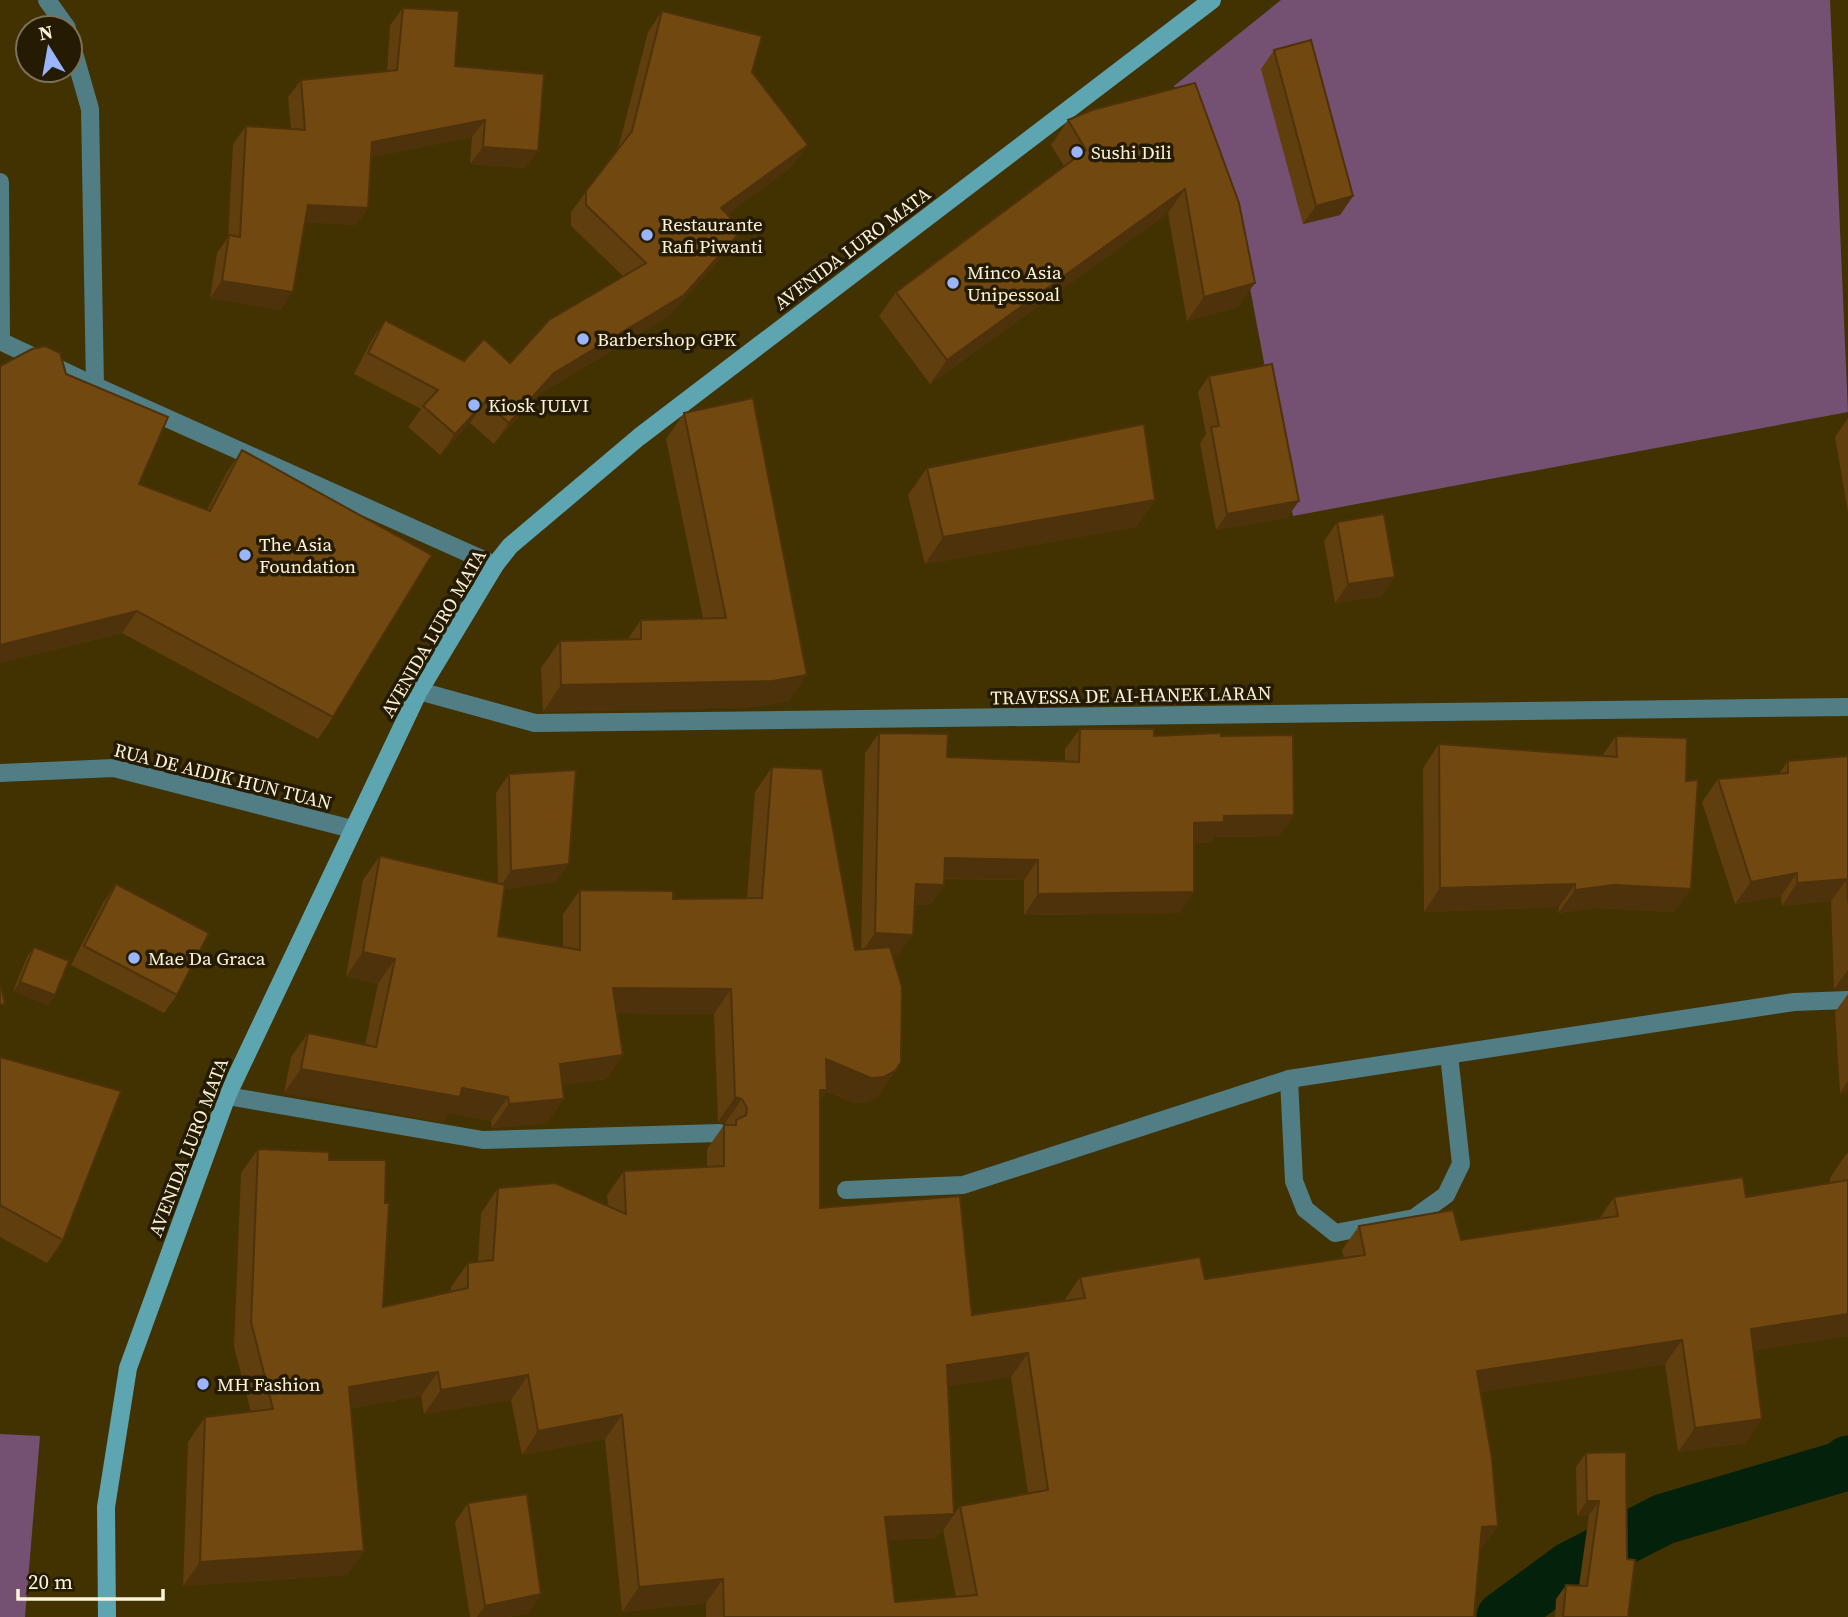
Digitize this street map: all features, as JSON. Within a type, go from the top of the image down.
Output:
[{"type":"main road","name":"AVENIDA LURO MATA","points":[[107,1617],[106,1507],[128,1368],[227,1096],[419,691],[495,565],[510,546],[639,438],[1212,0]]},
{"type":"street","points":[[47,0],[58,14]]},
{"type":"street","points":[[83,84],[90,109],[94,386]]},
{"type":"street","points":[[0,182],[1,341],[94,386],[495,565]]},
{"type":"street","name":"TRAVESSA DE AI-HANEK LARAN","points":[[419,691],[535,723],[1848,707]]},
{"type":"street","name":"RUA DE AIDIK HUN TUAN","points":[[0,773],[114,768],[352,829]]},
{"type":"street","points":[[846,1190],[963,1185],[1289,1079],[1794,1002],[1848,1000]]},
{"type":"street","points":[[1289,1079],[1294,1181],[1305,1209],[1335,1233],[1414,1218],[1446,1195],[1461,1164],[1449,1055]]},
{"type":"street","points":[[227,1096],[483,1140],[719,1133]]},
{"type":"shaded area","points":[[1281,0],[1830,0],[1848,412],[1293,516],[1240,235],[1174,86]]},
{"type":"shaded area","points":[[0,1434],[40,1436],[25,1617],[0,1617]]},
{"type":"building","points":[[403,8],[459,11],[455,66],[544,74],[538,151],[483,147],[485,120],[372,142],[368,208],[308,205],[293,292],[222,281],[229,235],[240,237],[246,126],[305,130],[301,80],[397,70]]},
{"type":"building","points":[[662,11],[762,36],[752,72],[808,145],[721,208],[742,230],[684,295],[554,373],[509,423],[485,402],[455,434],[423,406],[438,390],[368,353],[385,320],[464,361],[484,339],[510,363],[549,320],[646,263],[586,205],[586,191],[632,131]]},
{"type":"building","points":[[1311,40],[1353,196],[1316,206],[1274,50]]},
{"type":"building","points":[[1195,83],[1239,203],[1255,283],[1204,297],[1185,189],[947,360],[896,292],[1086,150],[1068,120],[1092,110]]},
{"type":"building","points":[[45,346],[60,353],[66,374],[168,417],[139,484],[210,511],[242,450],[432,555],[333,717],[137,611],[0,645],[0,366],[32,349]]},
{"type":"building","points":[[1272,364],[1299,501],[1227,514],[1211,427],[1219,426],[1209,376]]},
{"type":"building","points":[[753,398],[807,675],[773,681],[561,685],[560,641],[641,639],[641,620],[726,618],[684,413]]},
{"type":"building","points":[[1144,424],[1155,500],[943,537],[927,468]]},
{"type":"building","points":[[1384,514],[1395,577],[1348,584],[1337,522]]},
{"type":"building","points":[[1080,729],[1154,729],[1154,736],[1221,733],[1221,736],[1293,735],[1294,815],[1224,816],[1224,822],[1194,823],[1194,892],[1038,894],[1038,860],[945,858],[944,885],[916,884],[913,935],[875,933],[879,733],[948,734],[947,757],[1079,762]]},
{"type":"building","points":[[1616,736],[1687,738],[1686,781],[1698,780],[1691,889],[1614,885],[1575,890],[1575,884],[1440,888],[1439,744],[1617,757]]},
{"type":"building","points":[[1848,756],[1848,903],[1847,879],[1797,883],[1797,873],[1751,882],[1718,779],[1788,773],[1788,761]]},
{"type":"building","points":[[772,767],[822,769],[855,950],[890,947],[902,987],[901,1062],[895,1071],[884,1077],[871,1078],[826,1059],[827,1090],[820,1090],[820,1208],[960,1196],[972,1315],[1085,1298],[1080,1277],[1200,1257],[1205,1279],[1365,1255],[1359,1226],[1453,1210],[1461,1240],[1618,1216],[1614,1197],[1743,1177],[1746,1197],[1848,1180],[1848,1314],[1751,1329],[1762,1419],[1695,1428],[1682,1340],[1477,1371],[1492,1459],[1498,1526],[1482,1527],[1474,1617],[724,1617],[723,1579],[639,1587],[622,1415],[538,1431],[528,1375],[441,1390],[438,1372],[349,1387],[364,1551],[200,1562],[205,1417],[273,1409],[251,1322],[258,1149],[329,1152],[329,1160],[386,1160],[385,1203],[389,1203],[383,1307],[468,1288],[468,1263],[493,1260],[498,1188],[555,1183],[626,1214],[624,1171],[724,1166],[724,1125],[736,1125],[736,1120],[746,1115],[747,1108],[742,1099],[735,1097],[731,989],[613,988],[623,1055],[560,1064],[564,1099],[509,1104],[508,1097],[462,1088],[460,1097],[301,1069],[308,1033],[376,1047],[395,959],[363,952],[380,856],[505,885],[498,936],[580,950],[580,890],[673,891],[673,899],[762,898]],"holes":[[[1028,1353],[1048,1490],[960,1506],[977,1595],[895,1602],[885,1517],[954,1514],[947,1365]]]},
{"type":"building","points":[[576,770],[569,864],[511,871],[509,774]]},
{"type":"building","name":"Mae Da Graca","points":[[116,884],[209,933],[177,995],[84,946]]},
{"type":"building","points":[[34,947],[69,961],[55,995],[20,982]]},
{"type":"building","points":[[0,982],[5,1004],[0,1005]]},
{"type":"building","points":[[0,1057],[121,1091],[63,1240],[0,1205]]},
{"type":"building","points":[[1626,1452],[1627,1559],[1635,1560],[1628,1617],[1563,1617],[1566,1585],[1587,1586],[1599,1501],[1587,1501],[1586,1453]]},
{"type":"building","points":[[527,1494],[541,1594],[485,1606],[468,1503]]},
{"type":"waterway","points":[[1502,1617],[1570,1567],[1664,1519],[1840,1467],[1848,1461]]},
{"type":"place","name":"Sushi Dili","points":[[1077,152]]},
{"type":"place","name":"Restaurante Rafi Piwanti","points":[[647,235]]},
{"type":"place","name":"Minco Asia Unipessoal","points":[[953,283]]},
{"type":"place","name":"Barbershop GPK","points":[[583,339]]},
{"type":"place","name":"Kiosk JULVI","points":[[474,405]]},
{"type":"place","name":"The Asia Foundation","points":[[245,555]]},
{"type":"place","name":"Mae Da Graca","points":[[134,958]]},
{"type":"place","name":"MH Fashion","points":[[203,1384]]}]
